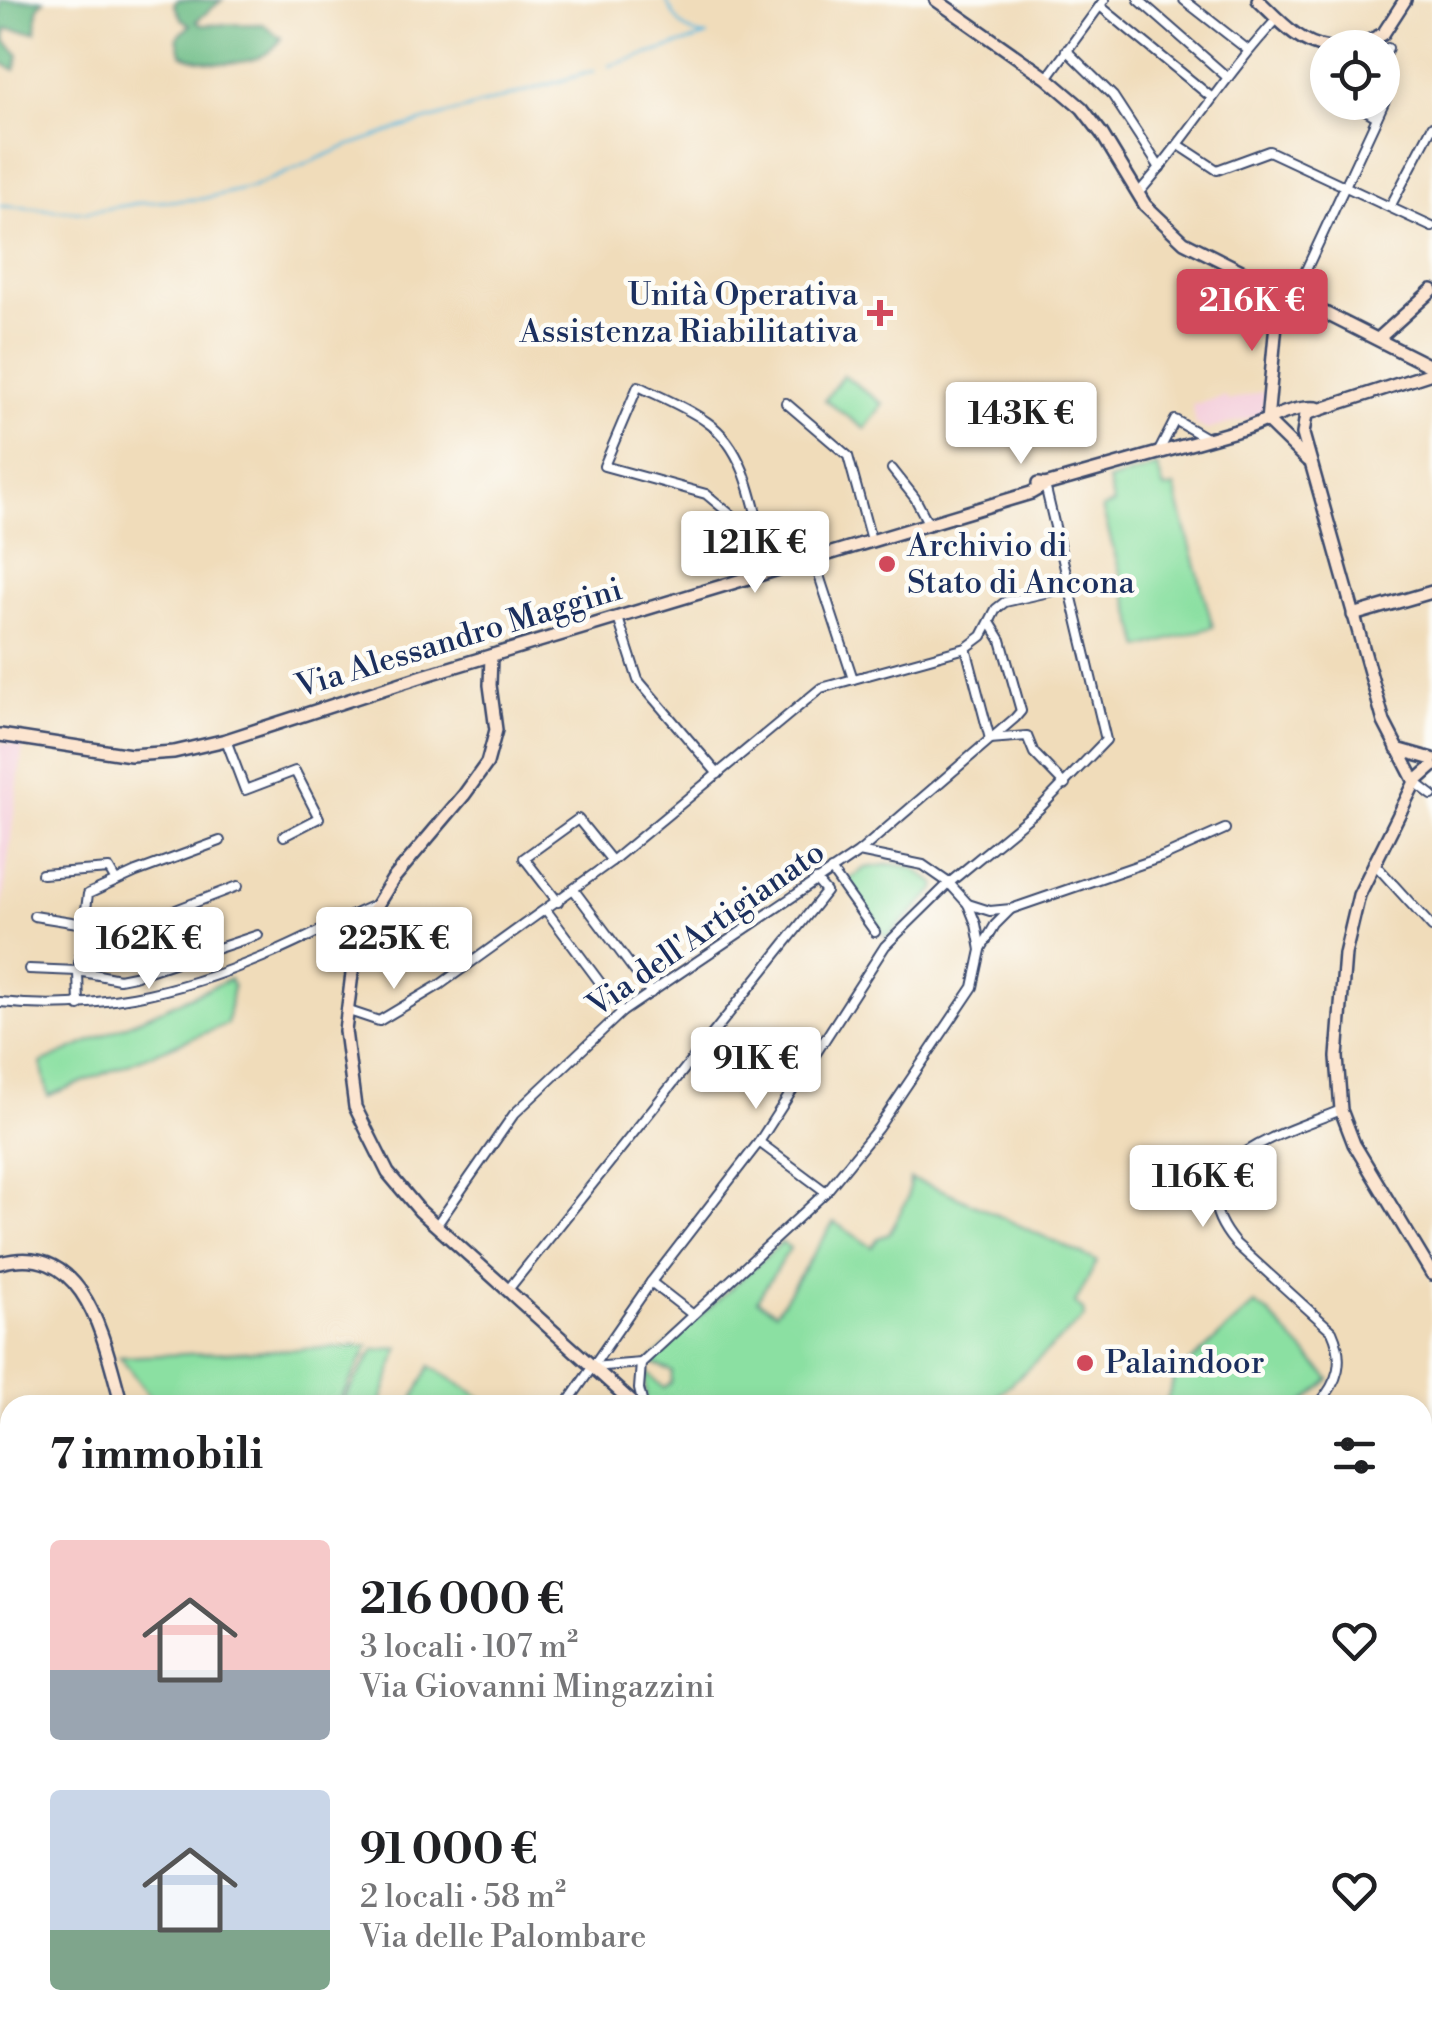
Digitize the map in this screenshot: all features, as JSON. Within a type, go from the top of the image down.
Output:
[{"type":"main road","points":[[1258,0],[1310,44]]},
{"type":"main road","points":[[1386,30],[1405,0]]},
{"type":"main road","points":[[940,1],[1047,78],[1094,122],[1136,193],[1171,233],[1432,370]]},
{"type":"main road","points":[[1378,339],[1432,290]]},
{"type":"main road","points":[[1279,291],[1267,421],[1308,462]]},
{"type":"main road","points":[[1415,782],[1384,722],[1303,434],[1306,414],[1432,370]]},
{"type":"main road","name":"Via Alessandro Maggini","points":[[0,735],[131,754],[174,752],[226,740],[1008,498],[1029,486],[1158,454],[1300,407],[1322,408]]},
{"type":"main road","points":[[1353,615],[1432,592]]},
{"type":"main road","points":[[491,656],[490,684],[497,714],[487,763],[414,851],[364,926],[355,949],[346,1010],[347,1060],[356,1107],[388,1173],[436,1226],[624,1395]]},
{"type":"main road","points":[[475,661],[490,684]]},
{"type":"main road","points":[[1397,749],[1432,759]]},
{"type":"main road","points":[[1432,768],[1415,782],[1358,894],[1345,954],[1336,1058],[1340,1110],[1354,1144],[1432,1274]]},
{"type":"main road","points":[[0,1263],[18,1259],[46,1263],[80,1289],[100,1331],[119,1395]]},
{"type":"street","points":[[1139,0],[1227,77]]},
{"type":"street","points":[[1184,0],[1248,50]]},
{"type":"street","points":[[1047,78],[1102,3],[1211,96]]},
{"type":"street","points":[[1142,189],[1179,145],[1211,96],[1278,18]]},
{"type":"street","points":[[1066,50],[1113,96],[1160,168]]},
{"type":"street","points":[[1293,298],[1376,120]]},
{"type":"street","points":[[1390,207],[1432,127]]},
{"type":"street","points":[[1179,145],[1217,170],[1268,150],[1432,227]]},
{"type":"street","points":[[638,386],[710,424],[732,448],[748,486],[765,572],[743,525],[706,494],[604,466],[638,386]]},
{"type":"street","points":[[786,403],[848,456],[871,540]]},
{"type":"street","points":[[1158,454],[1175,420],[1208,439]]},
{"type":"street","points":[[892,469],[915,498],[928,523]]},
{"type":"street","points":[[573,1395],[651,1282],[759,1142],[885,946],[948,883],[1064,784],[1106,740],[1045,485]]},
{"type":"street","points":[[743,525],[757,521]]},
{"type":"street","points":[[813,556],[853,679]]},
{"type":"street","points":[[346,1010],[368,1020],[390,1017],[612,861],[821,688],[966,648],[991,624],[996,609],[1004,602],[1071,587]]},
{"type":"street","points":[[618,618],[638,680],[718,774]]},
{"type":"street","points":[[991,624],[1001,640],[1026,736],[1034,753],[1064,784]]},
{"type":"street","points":[[966,648],[990,739],[1026,736]]},
{"type":"street","name":"Via dell'Artigianato","points":[[436,1226],[514,1114],[622,1012],[859,852],[1021,712]]},
{"type":"street","points":[[226,740],[244,790],[294,770],[319,818],[284,836]]},
{"type":"street","points":[[1415,782],[1432,795]]},
{"type":"street","points":[[558,902],[524,858],[578,819],[612,861]]},
{"type":"street","points":[[968,904],[990,911],[1011,910],[1162,857],[1225,830]]},
{"type":"street","points":[[79,1006],[78,971],[88,894],[220,841]]},
{"type":"street","points":[[859,852],[914,861],[948,883],[968,904],[981,950]]},
{"type":"street","points":[[1372,862],[1432,927]]},
{"type":"street","points":[[42,874],[99,872],[109,868],[116,881]]},
{"type":"street","points":[[832,870],[875,932]]},
{"type":"street","points":[[99,872],[104,885]]},
{"type":"street","points":[[507,1291],[826,892],[816,880]]},
{"type":"street","points":[[82,946],[238,886]]},
{"type":"street","points":[[574,890],[651,993]]},
{"type":"street","points":[[0,1002],[79,1006],[134,999],[198,982],[266,956],[375,906]]},
{"type":"street","points":[[546,910],[622,1012]]},
{"type":"street","points":[[640,1395],[641,1364],[826,1192],[878,1128],[957,1013],[972,988],[981,950],[995,925],[1011,910]]},
{"type":"street","points":[[976,924],[990,911]]},
{"type":"street","points":[[34,916],[84,924]]},
{"type":"street","points":[[335,924],[351,929],[364,926]]},
{"type":"street","points":[[335,924],[355,949]]},
{"type":"street","points":[[976,924],[995,925]]},
{"type":"street","points":[[29,969],[78,971],[119,979],[258,934]]},
{"type":"street","points":[[1326,1395],[1337,1380],[1340,1366],[1340,1348],[1332,1331],[1234,1243],[1222,1228],[1214,1205],[1215,1191],[1226,1167],[1248,1150],[1340,1110]]},
{"type":"street","points":[[759,1142],[826,1192]]},
{"type":"street","points":[[651,1282],[692,1314]]},
{"type":"street","points":[[603,1351],[622,1362]]},
{"type":"street","points":[[592,1367],[622,1362],[641,1364]]},
{"type":"shaded area","points":[[1265,391],[1263,414],[1207,430],[1196,424],[1192,405]]},
{"type":"shaded area","points":[[0,742],[23,745],[0,923]]},
{"type":"green space","points":[[0,0],[44,0],[37,9],[36,32],[6,29],[5,41],[19,55],[15,70],[0,62]]},
{"type":"green space","points":[[177,0],[222,0],[196,21],[201,25],[263,24],[281,38],[262,55],[235,63],[181,54],[177,38],[190,25],[181,18],[174,4]]},
{"type":"green space","points":[[843,375],[883,404],[865,429],[825,400]]},
{"type":"green space","points":[[1157,466],[1164,489],[1174,487],[1213,627],[1141,648],[1102,508],[1114,504],[1108,481]]},
{"type":"green space","points":[[891,864],[912,867],[936,884],[935,890],[886,938],[846,882],[865,868]]},
{"type":"green space","points":[[230,979],[233,986],[227,1024],[48,1096],[41,1063]]},
{"type":"green space","points":[[910,1179],[945,1191],[1097,1261],[1075,1304],[1083,1310],[1084,1318],[998,1395],[646,1395],[645,1371],[663,1388],[671,1383],[672,1371],[651,1360],[782,1242],[790,1248],[757,1300],[776,1312],[834,1222],[872,1247],[878,1238],[889,1234],[908,1198]]},
{"type":"green space","points":[[1255,1304],[1330,1379],[1312,1395],[1168,1395],[1175,1376]]},
{"type":"green space","points":[[369,1346],[342,1395],[148,1395],[120,1357]]},
{"type":"green space","points":[[399,1348],[383,1395],[346,1395],[374,1350]]},
{"type":"green space","points":[[430,1366],[477,1395],[416,1395]]},
{"type":"waterway","points":[[666,0],[687,30],[707,36]]},
{"type":"waterway","points":[[609,66],[704,37]]},
{"type":"waterway","points":[[0,206],[86,212],[201,199],[253,187],[398,129],[594,71]]},
{"type":"place","name":"Unità Operativa Assistenza Riabilitativa","points":[[880,313]]},
{"type":"place","name":"Archivio di Stato di Ancona","points":[[887,564]]},
{"type":"place","name":"Palaindoor","points":[[1085,1363]]}]
